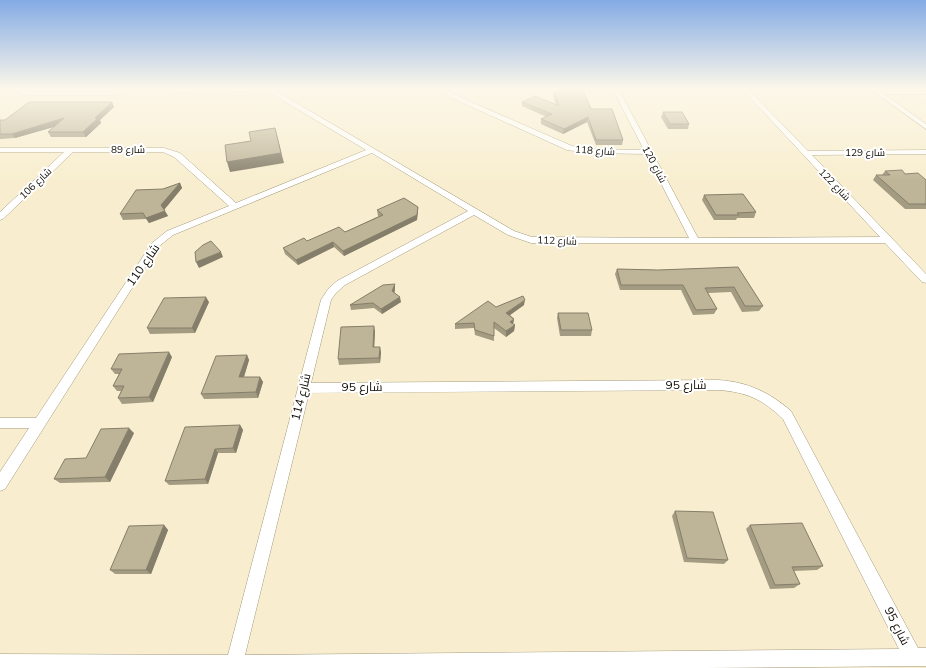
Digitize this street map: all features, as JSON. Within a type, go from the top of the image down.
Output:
[{"type":"street","name":"شارع 112","points":[[320,119],[520,237],[537,240],[889,240]]},
{"type":"street","name":"شارع 118","points":[[505,119],[570,148],[589,151],[648,152]]},
{"type":"street","name":"شارع 120","points":[[631,119],[695,240]]},
{"type":"street","name":"شارع 122","points":[[773,119],[926,280]]},
{"type":"street","points":[[915,119],[926,127]]},
{"type":"street","name":"شارع 89","points":[[0,150],[158,149],[170,151],[235,207]]},
{"type":"street","name":"شارع 106","points":[[0,217],[71,150]]},
{"type":"street","name":"شارع 110","points":[[0,484],[155,245],[170,233],[373,150]]},
{"type":"street","name":"شارع 129","points":[[805,153],[926,152]]},
{"type":"street","name":"شارع 114","points":[[234,664],[324,305],[332,291],[347,280],[474,211]]},
{"type":"street","name":"شارع 95","points":[[0,663],[234,664],[919,657],[787,415],[773,401],[755,391],[736,386],[718,385],[304,388]]},
{"type":"street","points":[[0,423],[40,423]]},
{"type":"building","points":[[60,119],[12,134],[0,134],[0,120]]},
{"type":"building","points":[[63,119],[97,119],[83,132],[48,132]]},
{"type":"building","points":[[541,119],[584,119],[564,129]]},
{"type":"building","points":[[589,119],[616,119],[623,140],[596,140]]},
{"type":"building","points":[[667,119],[686,119],[689,124],[670,124]]},
{"type":"building","points":[[275,128],[281,153],[227,162],[225,145],[251,141],[249,132]]},
{"type":"building","points":[[902,170],[905,174],[918,173],[926,180],[926,204],[909,204],[876,175],[890,175],[885,171]]},
{"type":"building","points":[[180,183],[161,205],[165,211],[146,218],[143,213],[120,214],[136,190],[163,189]]},
{"type":"building","points":[[743,194],[756,212],[737,213],[739,215],[716,215],[704,195]]},
{"type":"building","points":[[404,198],[418,207],[417,215],[343,251],[333,242],[296,260],[283,248],[304,238],[307,241],[339,227],[345,232],[383,215],[377,210]]},
{"type":"building","points":[[211,241],[221,252],[196,262],[195,252],[203,245]]},
{"type":"building","points":[[738,267],[763,306],[745,306],[734,287],[705,288],[717,309],[696,310],[683,285],[621,285],[617,269],[658,270]]},
{"type":"building","points":[[395,284],[392,291],[400,297],[381,309],[373,303],[350,305],[383,285]]},
{"type":"building","points":[[523,296],[525,300],[506,313],[514,319],[510,322],[515,325],[506,331],[494,322],[494,336],[475,330],[474,323],[455,324],[488,301],[496,307]]},
{"type":"building","points":[[206,297],[192,328],[147,328],[164,298]]},
{"type":"building","points":[[558,313],[588,313],[592,330],[561,330]]},
{"type":"building","points":[[374,326],[373,347],[380,347],[379,358],[338,359],[341,327]]},
{"type":"building","points":[[169,352],[149,397],[118,398],[124,386],[113,386],[122,369],[111,369],[119,354]]},
{"type":"building","points":[[247,355],[239,377],[260,377],[256,392],[201,394],[216,356]]},
{"type":"building","points":[[240,425],[233,448],[215,449],[205,479],[165,481],[185,427]]},
{"type":"building","points":[[129,428],[105,477],[54,479],[65,459],[86,458],[101,429]]},
{"type":"building","points":[[675,511],[713,512],[728,560],[687,558]]},
{"type":"building","points":[[802,523],[823,566],[792,567],[800,584],[775,585],[750,525]]},
{"type":"building","points":[[164,525],[146,570],[110,570],[129,526]]}]
